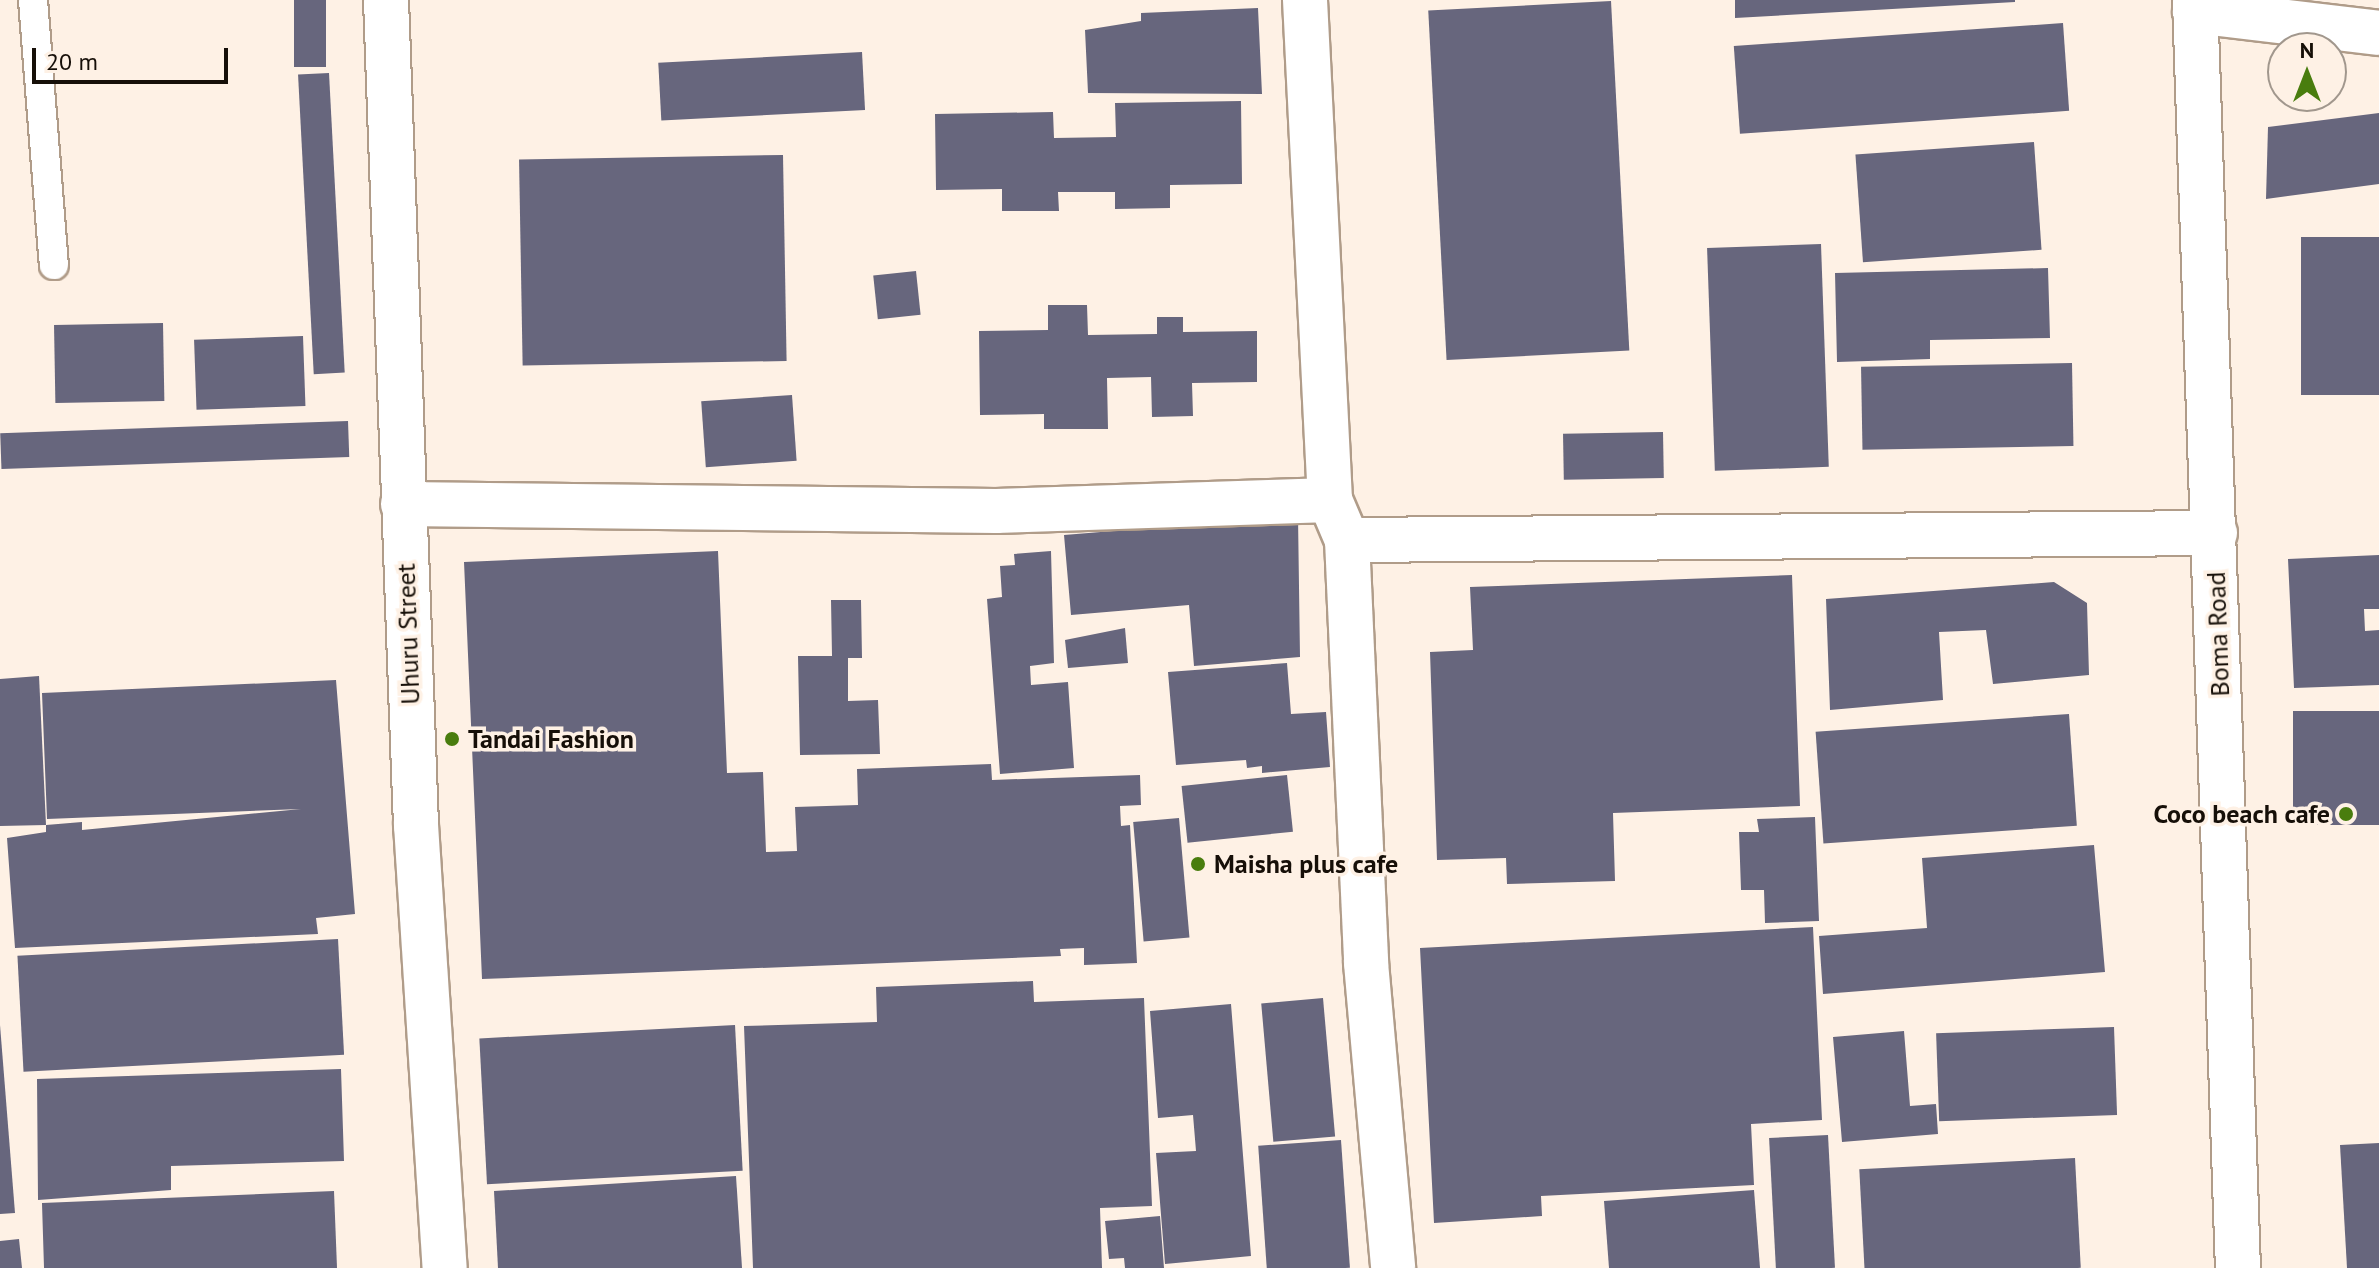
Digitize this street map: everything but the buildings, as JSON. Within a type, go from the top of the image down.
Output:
[{"type":"street","name":"Uhuru Street","points":[[386,0],[403,504],[445,1268]]},
{"type":"street","points":[[1305,0],[1330,500],[1347,540],[1366,963],[1393,1268]]},
{"type":"street","points":[[2195,6],[2379,33]]},
{"type":"street","name":"Boma Road","points":[[2195,6],[2238,1268]]},
{"type":"street","points":[[403,504],[996,511],[1330,500]]},
{"type":"street","points":[[1347,540],[2215,533]]},
{"type":"lane","points":[[33,0],[54,265]]},
{"type":"place","name":"Tandai Fashion","points":[[452,739]]},
{"type":"place","name":"Coco beach cafe","points":[[2346,814]]},
{"type":"place","name":"Maisha plus cafe","points":[[1198,864]]}]
